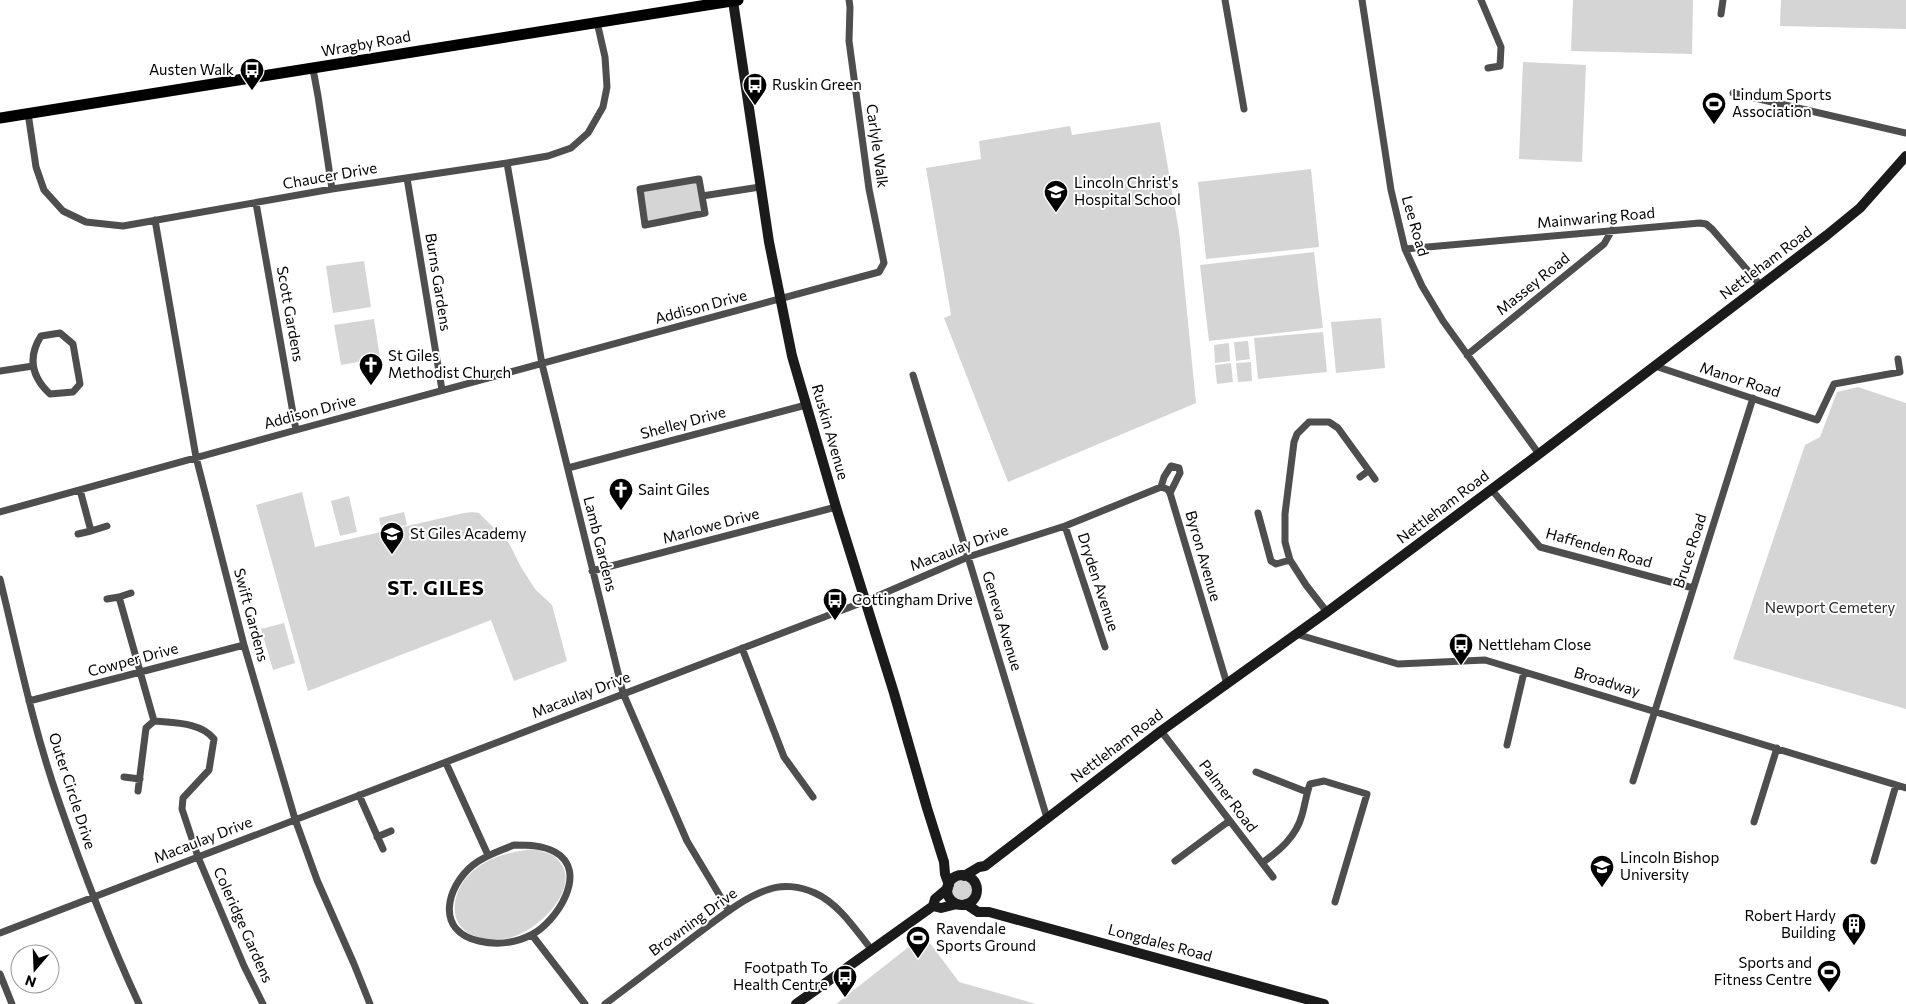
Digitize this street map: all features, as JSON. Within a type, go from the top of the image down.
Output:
[{"type":"main road","name":"Wragby Road","points":[[0,118],[735,0]]},
{"type":"main road","name":"Ruskin Avenue","points":[[735,0],[760,187],[792,356],[921,783],[944,862],[948,887]]},
{"type":"main road","name":"Nettleham Road","points":[[963,876],[979,867],[985,866],[1162,731],[1327,612],[1761,286],[1849,218],[1868,200],[1906,156]]},
{"type":"main road","points":[[944,862],[963,876],[972,879],[988,912]]},
{"type":"main road","points":[[933,906],[940,908],[973,900],[985,866]]},
{"type":"main road","points":[[796,1004],[933,906],[935,899],[955,878],[963,876]]},
{"type":"main road","points":[[948,887],[950,897],[961,904]]},
{"type":"main road","name":"Longdales Road","points":[[961,904],[976,911],[988,912],[1324,1004]]},
{"type":"street","name":"Carlyle Walk","points":[[849,0],[848,40],[869,189],[884,263],[879,272],[859,278]]},
{"type":"street","points":[[1225,0],[1244,109]]},
{"type":"street","name":"Lee Road","points":[[1362,0],[1391,190],[1405,249],[1432,303],[1467,355],[1539,454]]},
{"type":"street","points":[[1481,0],[1501,47],[1500,66],[1488,68]]},
{"type":"street","points":[[1721,14],[1723,0]]},
{"type":"street","name":"Chaucer Drive","points":[[28,113],[36,167],[44,190],[63,211],[86,222],[123,226],[332,189],[548,156],[571,148],[588,132],[603,107],[607,87],[605,57],[597,22]]},
{"type":"street","points":[[312,69],[332,189]]},
{"type":"street","points":[[1733,93],[1906,132]]},
{"type":"street","name":"Lamb Gardens","points":[[507,163],[542,364],[623,693],[687,841],[729,910]]},
{"type":"street","name":"Burns Gardens","points":[[407,178],[442,390]]},
{"type":"street","points":[[699,179],[702,196],[705,213],[645,225],[640,189],[699,179]]},
{"type":"street","points":[[702,196],[760,187]]},
{"type":"street","name":"Scott Gardens","points":[[256,203],[296,430]]},
{"type":"street","name":"Swift Gardens","points":[[155,220],[196,457],[244,645],[295,820],[317,880],[370,1004]]},
{"type":"street","name":"Mainwaring Road","points":[[1405,249],[1612,230],[1706,224],[1761,286]]},
{"type":"street","name":"Massey Road","points":[[1467,355],[1604,244],[1612,230]]},
{"type":"street","name":"Addison Drive","points":[[0,512],[196,457],[859,278]]},
{"type":"street","points":[[60,333],[73,344],[80,384],[73,392],[50,394],[39,384],[33,366],[34,347],[41,336],[60,333]]},
{"type":"street","points":[[1898,360],[1903,371]]},
{"type":"street","points":[[0,371],[33,366]]},
{"type":"street","name":"Manor Road","points":[[1654,366],[1817,420],[1834,384],[1903,371]]},
{"type":"street","name":"Geneva Avenue","points":[[912,375],[1047,818]]},
{"type":"street","name":"Bruce Road","points":[[1633,781],[1653,711],[1753,398]]},
{"type":"street","name":"Shelley Drive","points":[[568,468],[806,404]]},
{"type":"street","points":[[1327,612],[1290,560],[1285,542],[1285,514],[1296,434],[1309,422],[1318,420],[1329,422],[1338,428],[1375,479]]},
{"type":"street","points":[[1172,466],[1179,468],[1180,473],[1177,484],[1170,493],[1167,489],[1161,487],[1168,469],[1172,466]]},
{"type":"street","points":[[1360,477],[1368,471]]},
{"type":"street","name":"Macaulay Drive","points":[[0,933],[866,600],[968,556],[1065,526],[1161,487]]},
{"type":"street","name":"Haffenden Road","points":[[1491,489],[1540,547],[1693,588]]},
{"type":"street","points":[[80,490],[91,531]]},
{"type":"street","name":"Byron Avenue","points":[[1170,493],[1227,684]]},
{"type":"street","name":"Marlowe Drive","points":[[592,571],[836,506]]},
{"type":"street","points":[[1258,513],[1271,561],[1276,564],[1290,560]]},
{"type":"street","points":[[78,534],[107,526]]},
{"type":"street","name":"Dryden Avenue","points":[[1065,526],[1105,647]]},
{"type":"street","name":"Outer Circle Drive","points":[[0,579],[29,701],[58,798],[94,898],[139,1004]]},
{"type":"street","points":[[107,599],[131,593]]},
{"type":"street","points":[[119,597],[154,721],[146,728],[138,791]]},
{"type":"street","name":"Broadway","points":[[1296,634],[1398,664],[1486,660],[1906,788]]},
{"type":"street","name":"Cowper Drive","points":[[29,701],[244,645]]},
{"type":"street","points":[[742,648],[784,757],[813,797]]},
{"type":"street","points":[[1507,745],[1524,672]]},
{"type":"street","name":"Coleridge Gardens","points":[[154,721],[200,727],[208,731],[214,738],[210,770],[183,798],[182,809],[198,857],[244,966],[263,1004]]},
{"type":"street","name":"Palmer Road","points":[[1162,731],[1272,877]]},
{"type":"street","points":[[1754,822],[1777,748]]},
{"type":"street","points":[[446,762],[488,855]]},
{"type":"street","points":[[1256,772],[1307,792]]},
{"type":"street","points":[[124,777],[140,779]]},
{"type":"street","points":[[1262,864],[1277,853],[1293,835],[1302,818],[1310,784],[1324,781],[1367,794],[1335,902]]},
{"type":"street","points":[[1874,861],[1896,785]]},
{"type":"street","points":[[359,795],[382,848]]},
{"type":"street","points":[[1176,861],[1229,821]]},
{"type":"street","points":[[377,837],[392,831]]},
{"type":"street","points":[[514,845],[535,845],[556,852],[566,861],[571,875],[570,888],[554,914],[532,935],[507,943],[489,943],[472,940],[460,932],[454,924],[448,906],[450,896],[463,874],[488,855],[514,845]]},
{"type":"street","name":"Browning Drive","points":[[605,1004],[729,910],[766,890],[779,887],[793,886],[815,892],[838,908],[871,949]]},
{"type":"street","points":[[532,935],[585,1004]]},
{"type":"street","points":[[0,974],[12,1004]]},
{"type":"green space","points":[[1573,0],[1693,0],[1692,54],[1571,51]]},
{"type":"green space","points":[[1781,0],[1906,0],[1906,29],[1780,26]]},
{"type":"green space","points":[[1523,62],[1586,65],[1582,162],[1519,159]]},
{"type":"green space","name":"Lincoln Christ's Hospital School","points":[[1160,122],[1179,231],[1196,403],[1008,482],[944,318],[951,315],[926,168],[981,159],[979,141],[1070,126],[1072,135]]},
{"type":"green space","points":[[1311,169],[1319,247],[1206,259],[1198,182]]},
{"type":"green space","points":[[699,179],[705,213],[645,225],[640,189]]},
{"type":"green space","points":[[1314,252],[1323,328],[1209,341],[1200,265]]},
{"type":"green space","points":[[364,261],[371,307],[333,313],[326,266]]},
{"type":"green space","points":[[1381,318],[1385,368],[1336,373],[1331,322]]},
{"type":"green space","points":[[374,319],[380,358],[341,365],[334,325]]},
{"type":"green space","points":[[1323,332],[1327,372],[1258,379],[1254,338]]},
{"type":"green space","points":[[1248,341],[1250,359],[1236,361],[1234,342]]},
{"type":"green space","points":[[1229,343],[1230,361],[1215,363],[1214,345]]},
{"type":"green space","points":[[1251,362],[1252,381],[1238,382],[1236,363]]},
{"type":"green space","points":[[1231,363],[1233,382],[1217,384],[1215,365]]},
{"type":"green space","name":"Newport Cemetery","points":[[1858,387],[1906,403],[1906,709],[1733,659],[1805,445],[1820,437],[1837,392]]},
{"type":"green space","name":"St Giles Academy","points":[[302,492],[315,547],[464,513],[479,513],[509,543],[535,589],[552,605],[567,661],[514,681],[491,620],[308,691],[256,505]]},
{"type":"green space","points":[[349,496],[357,532],[340,536],[331,501]]},
{"type":"green space","points":[[404,512],[407,525],[382,531],[379,518]]},
{"type":"green space","points":[[284,623],[295,663],[273,670],[261,629]]},
{"type":"green space","points":[[535,849],[554,856],[563,868],[566,879],[558,902],[549,912],[530,929],[506,939],[483,938],[470,934],[461,927],[456,917],[456,896],[468,875],[478,867],[498,857],[513,852]]},
{"type":"green space","points":[[962,880],[969,883],[972,890],[969,897],[962,900],[955,897],[952,890],[955,883]]},
{"type":"green space","name":"Ravendale Sports Ground","points":[[924,935],[959,982],[1036,1004],[836,1004]]},
{"type":"place","name":"Austen Walk","points":[[252,91]]},
{"type":"place","name":"Ruskin Green","points":[[755,106]]},
{"type":"place","name":"Lindum Sports Association","points":[[1714,125]]},
{"type":"place","name":"Lincoln Christ's Hospital School","points":[[1056,213]]},
{"type":"place","name":"St Giles Methodist Church","points":[[371,386]]},
{"type":"place","name":"Saint Giles","points":[[621,511]]},
{"type":"place","name":"St Giles Academy","points":[[392,555]]},
{"type":"place","name":"Cottingham Drive","points":[[835,621]]},
{"type":"place","name":"Nettleham Close","points":[[1461,666]]},
{"type":"place","name":"Lincoln Bishop University","points":[[1602,888]]},
{"type":"place","name":"Robert Hardy Building","points":[[1854,946]]},
{"type":"place","name":"Ravendale Sports Ground","points":[[918,959]]},
{"type":"place","name":"Sports and Fitness Centre","points":[[1829,993]]},
{"type":"place","name":"Footpath To Health Centre","points":[[845,998]]},
{"type":"district","name":"ST. GILES","points":[[436,588]]}]
